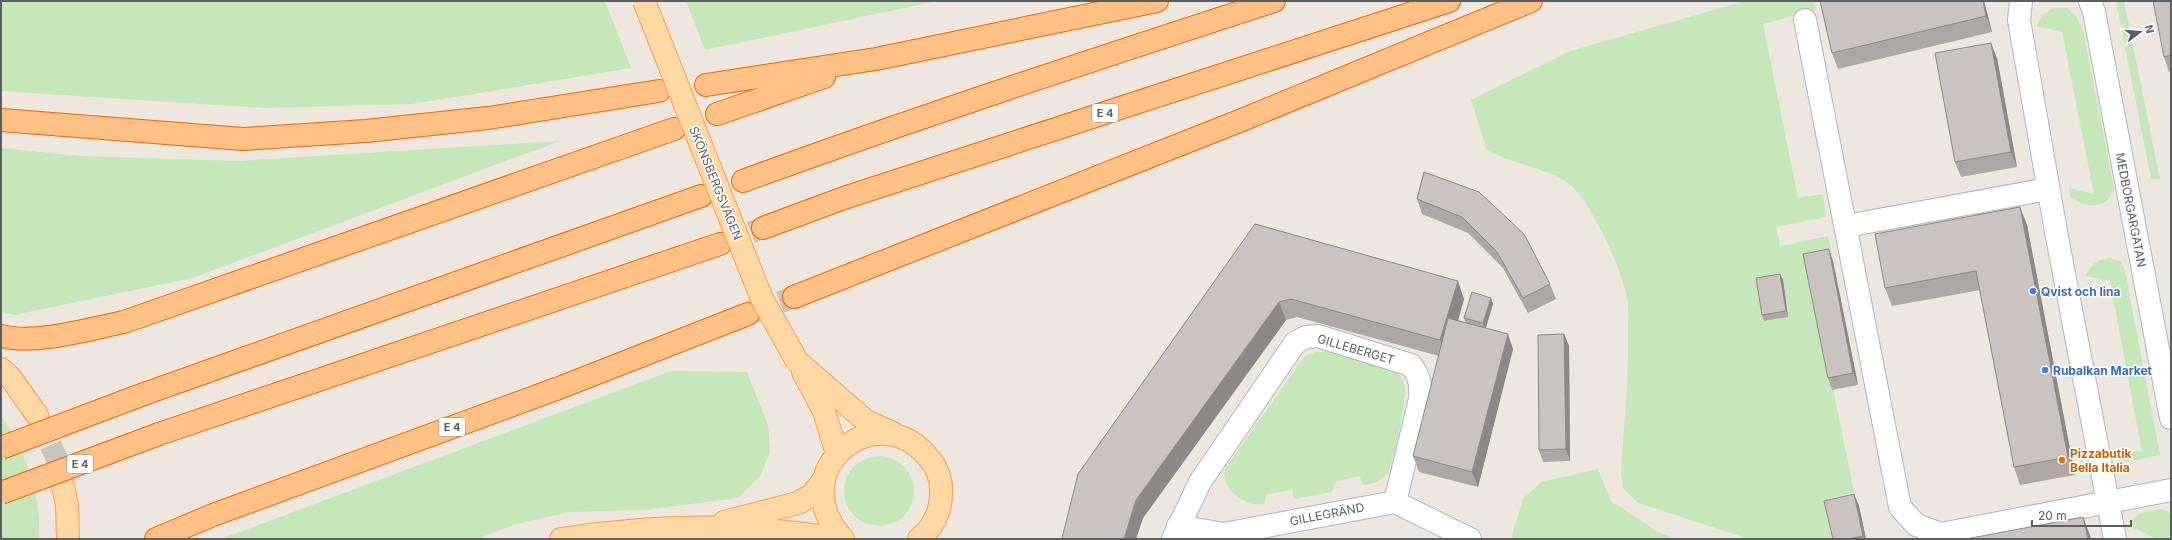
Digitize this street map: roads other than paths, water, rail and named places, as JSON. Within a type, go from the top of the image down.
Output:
[{"type":"highway","points":[[706,85],[876,59],[1157,1]]},
{"type":"highway","points":[[743,181],[830,149],[1039,78],[1274,1]]},
{"type":"highway","name":"E 4","points":[[763,228],[844,198],[1449,1]]},
{"type":"highway","points":[[794,297],[1242,120],[1531,1]]},
{"type":"highway","points":[[717,114],[876,59]]},
{"type":"highway","points":[[1,120],[243,139],[366,131],[488,118],[659,91]]},
{"type":"highway","points":[[1,336],[10,339],[59,335],[124,322],[674,129]]},
{"type":"highway","points":[[1,448],[144,394],[701,196]]},
{"type":"highway","name":"E 4","points":[[1,493],[159,434],[720,244]]},
{"type":"highway","name":"E 4","points":[[156,539],[214,515],[552,390],[748,314]]},
{"type":"main road","name":"SKÖNSBERGSVÄGEN","points":[[644,1],[762,300],[824,411],[837,454]]},
{"type":"main road","name":"SKÖNSBERGSVÄGEN","points":[[797,361],[866,420],[912,442],[922,450],[937,472],[941,485],[939,511],[934,523],[923,537]]},
{"type":"main road","points":[[1,369],[10,377],[37,415]]},
{"type":"main road","points":[[561,539],[708,526],[798,502],[812,495],[824,478],[829,466],[837,454],[850,443],[866,436],[883,434],[900,436]]},
{"type":"main road","points":[[824,478],[822,496],[825,512],[833,528],[844,539]]},
{"type":"main road","points":[[63,486],[67,505],[68,539]]},
{"type":"main road","points":[[708,526],[837,539]]},
{"type":"street","points":[[2021,1],[2019,20],[2048,188],[2115,539]]},
{"type":"street","name":"MEDBORGARGATAN","points":[[2092,7],[2171,418]]},
{"type":"street","points":[[1805,20],[1900,507],[1916,525],[1941,534],[2171,490]]},
{"type":"street","points":[[1846,226],[2048,188]]},
{"type":"street","name":"GILLEBERGET","points":[[1176,533],[1200,482],[1295,343],[1306,337],[1318,336],[1412,365],[1418,374],[1421,384],[1420,399],[1395,502]]},
{"type":"street","points":[[1395,502],[1470,539]]},
{"type":"street","name":"GILLEGRÄND","points":[[1176,533],[1224,534],[1395,502]]},
{"type":"tunnel","points":[[720,244],[763,228]]},
{"type":"tunnel","points":[[749,314],[794,297]]},
{"type":"tunnel","points":[[37,415],[57,459],[63,486]]},
{"type":"place","name":"Qvist och lina","points":[[2033,291]]},
{"type":"place","name":"Rubalkan Market","points":[[2045,370]]},
{"type":"place","name":"Pizzabutik Bella Italia","points":[[2062,460]]}]
